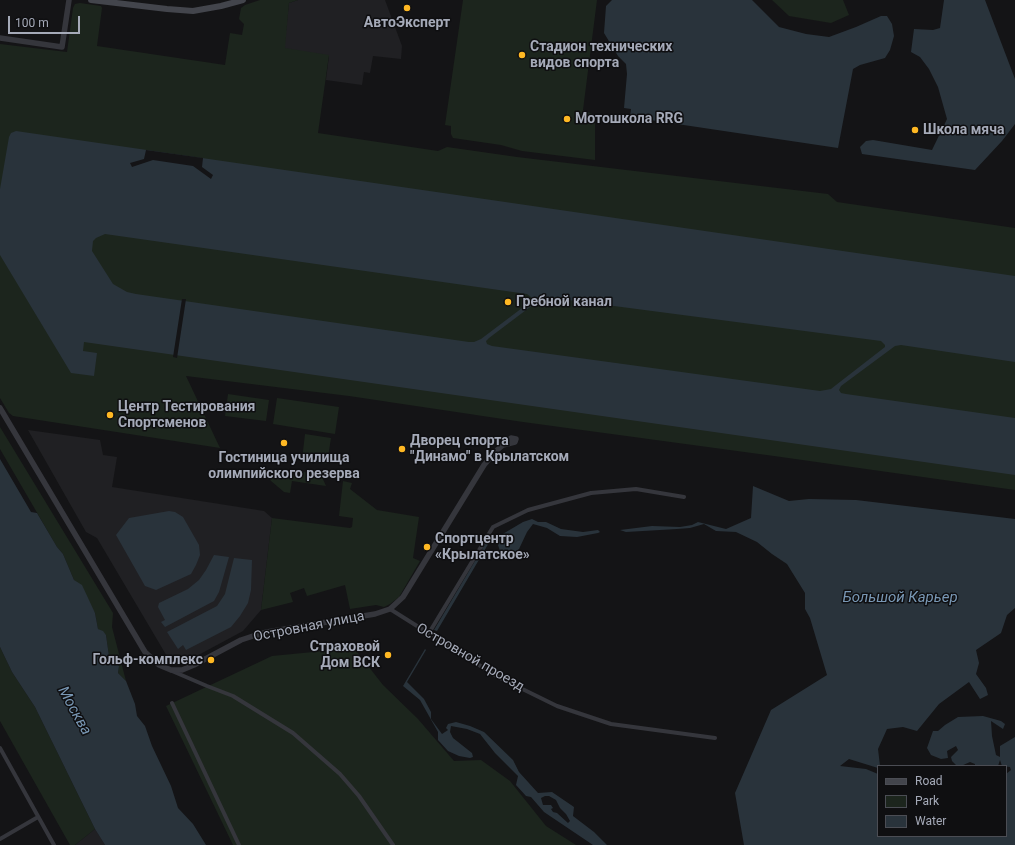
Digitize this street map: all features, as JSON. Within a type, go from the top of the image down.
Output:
[{"type":"main road","points":[[91,0],[193,11],[243,0]]},
{"type":"street","points":[[0,38],[62,47],[69,0]]},
{"type":"street","points":[[0,408],[145,652],[159,665],[232,696],[293,733],[340,774],[359,796],[393,845]]},
{"type":"street","points":[[390,609],[402,597],[484,465],[496,451],[511,438]]},
{"type":"street","points":[[429,633],[493,527],[528,510],[591,493],[636,489],[684,497]]},
{"type":"street","name":"Островной проезд","points":[[390,609],[498,677],[557,706],[611,724],[715,738]]},
{"type":"street","name":"Островная улица","points":[[171,670],[182,670],[241,640],[267,632],[375,614],[390,609]]},
{"type":"street","points":[[153,660],[156,668]]},
{"type":"street","points":[[172,703],[239,845]]},
{"type":"street","points":[[0,748],[54,845]]},
{"type":"street","points":[[0,839],[38,817]]},
{"type":"shaded area","points":[[298,0],[385,0],[402,46],[401,59],[373,56],[370,73],[364,72],[362,85],[326,80],[329,56],[284,49],[289,3]]},
{"type":"shaded area","points":[[28,430],[100,440],[103,455],[117,457],[112,487],[264,511],[272,518],[261,610],[243,631],[191,659],[168,658],[97,538],[86,532]]},
{"type":"shaded area","points":[[95,829],[105,845],[75,845]]},
{"type":"green space","name":"Гребной канал","points":[[260,0],[298,0],[289,3],[285,48],[329,55],[318,133],[438,151],[447,147],[517,157],[828,194],[837,202],[1015,228],[1015,490],[523,422],[349,396],[186,376],[220,448],[13,416],[9,413],[0,398],[0,44],[67,52],[73,8],[75,4],[80,3],[101,6],[102,8],[97,46],[225,65],[230,33],[242,35],[244,24],[239,19],[241,8],[245,5]]},
{"type":"green space","name":"Стадион технических видов спорта","points":[[463,0],[597,0],[583,110],[595,115],[595,160],[522,151],[501,145],[453,138],[451,134],[451,126],[445,125]]},
{"type":"green space","points":[[772,0],[843,0],[849,15],[831,23],[789,16]]},
{"type":"green space","points":[[228,394],[269,400],[266,421],[225,416]]},
{"type":"green space","points":[[277,398],[339,407],[335,434],[273,424]]},
{"type":"green space","points":[[0,427],[113,613],[112,627],[126,681],[118,673],[119,666],[109,656],[106,635],[98,629],[95,613],[74,580],[63,554],[57,547],[0,449]]},
{"type":"green space","points":[[305,434],[331,438],[327,464],[302,460]]},
{"type":"green space","points":[[270,469],[295,473],[319,473],[326,486],[292,481],[290,493],[284,492],[271,481],[267,475],[267,471]]},
{"type":"green space","points":[[343,481],[352,483],[350,489],[377,510],[419,517],[413,558],[420,561],[399,597],[384,607],[376,605],[350,609],[345,585],[307,596],[304,588],[290,593],[293,602],[261,610],[272,518],[350,528],[352,527],[353,518],[339,516]]},
{"type":"green space","points":[[0,647],[12,672],[35,707],[95,829],[75,845],[70,845],[0,721]]},
{"type":"green space","points":[[354,648],[383,685],[418,719],[454,761],[481,760],[510,781],[546,826],[576,845],[233,845],[166,706],[272,656]]},
{"type":"water","points":[[612,0],[752,0],[779,27],[806,34],[829,37],[881,16],[887,16],[892,24],[894,36],[890,50],[885,58],[860,65],[853,69],[838,148],[630,117],[631,109],[624,108],[627,74],[626,64],[618,56],[604,33],[606,6]]},
{"type":"water","points":[[944,0],[985,0],[1015,79],[1015,124],[1002,141],[975,170],[862,154],[860,147],[866,141],[873,140],[932,150],[947,119],[938,87],[929,69],[920,57],[911,52],[914,29],[933,30],[940,28]]},
{"type":"water","name":"Гребной канал","points":[[16,131],[1015,276],[1015,362],[901,345],[895,346],[841,386],[839,390],[841,393],[846,394],[1015,418],[1015,475],[84,342],[83,351],[97,353],[94,376],[71,373],[0,255],[0,189],[11,133]],"holes":[[[105,234],[527,294],[531,297],[531,300],[481,339],[474,342],[469,342],[136,294],[127,292],[113,284],[92,251],[93,241]],[[553,298],[881,341],[885,347],[831,389],[820,391],[492,346],[487,344],[486,341],[489,338],[538,301]]]},
{"type":"water","name":"Москва","points":[[0,459],[31,512],[37,513],[57,547],[63,554],[74,580],[82,585],[95,613],[98,629],[103,631],[106,635],[109,656],[119,666],[118,673],[126,681],[135,704],[137,716],[145,726],[152,746],[171,786],[178,808],[193,824],[206,845],[105,845],[95,829],[35,707],[12,672],[0,647]]},
{"type":"water","name":"Большой Карьер","points":[[753,486],[789,501],[809,499],[856,500],[1015,519],[1015,608],[1007,615],[1001,633],[976,650],[979,663],[976,674],[986,688],[988,695],[980,699],[969,682],[939,704],[917,731],[903,727],[887,729],[878,749],[880,765],[877,765],[877,768],[849,759],[840,766],[866,769],[877,774],[877,837],[1007,837],[1007,773],[1011,770],[1010,767],[1007,767],[1007,765],[1002,765],[1000,760],[998,765],[975,765],[970,762],[963,765],[956,765],[952,761],[951,757],[958,750],[956,746],[947,751],[948,758],[941,759],[931,755],[927,748],[933,731],[938,731],[958,717],[983,716],[1001,721],[1005,724],[1003,729],[991,721],[996,755],[1000,757],[1000,746],[1015,737],[1015,845],[744,845],[735,793],[771,710],[827,675],[810,618],[805,609],[805,593],[787,564],[757,542],[736,532],[716,531],[704,524],[690,528],[677,529],[626,532],[620,530],[652,526],[680,527],[692,525],[698,522],[726,529],[751,518]]},
{"type":"water","points":[[169,511],[175,512],[183,517],[199,545],[200,555],[191,574],[156,590],[145,586],[116,535],[129,518]]},
{"type":"water","points":[[532,519],[538,522],[546,522],[561,529],[583,532],[598,530],[600,532],[577,537],[560,536],[547,528],[533,524],[527,532],[519,549],[512,556],[506,555],[500,551],[498,545],[499,538],[495,538],[490,541],[437,631],[434,630],[488,539],[494,535],[501,535],[523,522]]},
{"type":"water","points":[[214,555],[229,557],[219,592],[214,601],[165,627],[161,622],[165,620],[158,607],[159,603],[188,589],[199,580]]},
{"type":"water","points":[[234,558],[252,560],[251,590],[248,603],[240,616],[231,627],[186,650],[183,645],[178,649],[167,632],[217,606],[225,594]]},
{"type":"water","points":[[425,649],[426,650],[407,682],[424,699],[431,712],[431,719],[442,734],[448,730],[446,728],[448,724],[456,722],[484,732],[513,760],[519,772],[538,793],[552,792],[574,807],[573,816],[594,832],[607,845],[593,845],[544,812],[531,797],[526,796],[516,785],[518,776],[495,753],[480,734],[467,729],[451,726],[450,732],[453,738],[472,753],[473,757],[470,758],[459,756],[448,751],[438,740],[438,732],[420,700],[403,686]],"holes":[[[549,796],[556,800],[560,808],[566,814],[570,821],[568,823],[557,813],[553,812],[551,805],[543,805],[541,798]]]},
{"type":"pier","points":[[146,150],[203,158],[202,167],[213,175],[211,179],[193,166],[153,160],[132,167],[130,163],[144,159]]},
{"type":"pier","points":[[182,299],[186,299],[177,358],[173,357]]},
{"type":"place","name":"АвтоЭксперт","points":[[407,8]]},
{"type":"place","name":"Стадион технических видов спорта","points":[[522,55]]},
{"type":"place","name":"Мотошкола RRG","points":[[567,119]]},
{"type":"place","name":"Школа мяча","points":[[915,130]]},
{"type":"place","name":"Гребной канал","points":[[508,302]]},
{"type":"place","name":"Центр Тестирования Спортсменов","points":[[110,415]]},
{"type":"place","name":"Гостиница училища олимпийского резерва","points":[[284,443]]},
{"type":"place","name":"Дворец спорта \"Динамо\" в Крылатском","points":[[402,449]]},
{"type":"place","name":"Спортцентр «Крылатское»","points":[[427,547]]},
{"type":"place","name":"Страховой Дом ВСК","points":[[388,655]]},
{"type":"place","name":"Гольф-комплекс","points":[[211,660]]}]
